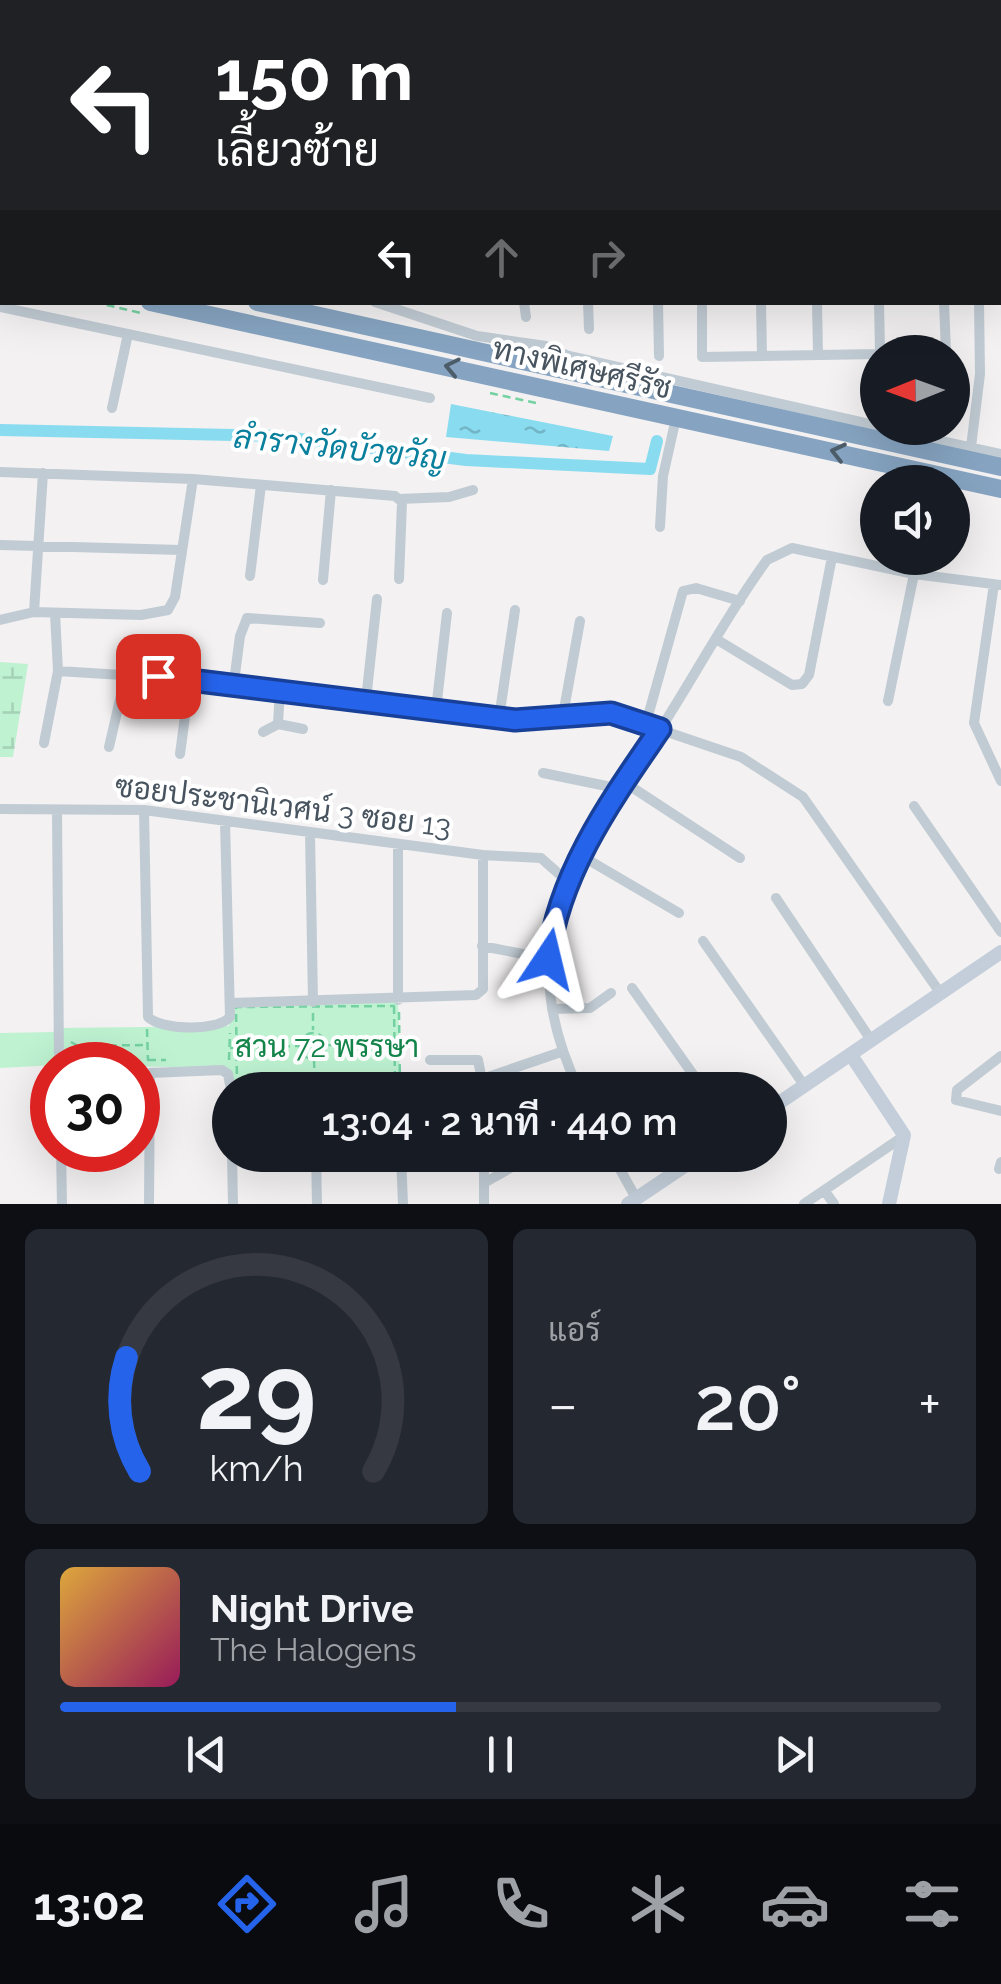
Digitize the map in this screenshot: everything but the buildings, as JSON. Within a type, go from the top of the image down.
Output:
[{"type":"highway","name":"ทางพิเศษศรีรัช","points":[[164,305],[1001,489]]},
{"type":"highway","name":"ทางพิเศษศรีรัช","points":[[271,305],[1001,467]]},
{"type":"street","points":[[384,305],[476,336],[546,346],[568,356],[860,422]]},
{"type":"street","points":[[524,305],[526,317]]},
{"type":"street","points":[[588,305],[589,329]]},
{"type":"street","points":[[658,305],[659,356]]},
{"type":"street","points":[[702,305],[702,357],[860,354]]},
{"type":"street","points":[[761,305],[762,356]]},
{"type":"street","points":[[817,305],[818,355]]},
{"type":"street","points":[[879,335],[880,305]]},
{"type":"street","points":[[944,305],[945,335]]},
{"type":"street","points":[[971,448],[980,374],[978,305]]},
{"type":"street","points":[[0,306],[430,398]]},
{"type":"street","points":[[112,408],[128,334]]},
{"type":"street","points":[[660,527],[664,476],[674,427]]},
{"type":"street","points":[[962,445],[1001,454]]},
{"type":"street","points":[[0,472],[193,479],[399,499],[449,497],[473,490]]},
{"type":"street","points":[[34,612],[44,474]]},
{"type":"street","points":[[0,620],[34,612],[142,615],[168,610],[175,597],[193,479]]},
{"type":"street","points":[[250,576],[261,485]]},
{"type":"street","points":[[323,580],[331,490]]},
{"type":"street","points":[[399,499],[404,516],[399,580]]},
{"type":"street","points":[[0,545],[182,550]]},
{"type":"street","points":[[570,1072],[561,1052],[552,1009],[548,959],[554,918],[580,855],[767,560],[792,548],[860,563]]},
{"type":"street","points":[[716,640],[792,685],[802,684],[809,674],[832,558]]},
{"type":"street","points":[[888,701],[914,575]]},
{"type":"street","points":[[922,575],[997,585],[974,723],[1001,781]]},
{"type":"street","points":[[646,723],[686,588],[740,601]]},
{"type":"street","points":[[366,700],[377,599]]},
{"type":"street","points":[[499,718],[515,610]]},
{"type":"street","points":[[44,743],[58,671],[55,613]]},
{"type":"street","points":[[436,710],[447,613]]},
{"type":"street","points":[[234,682],[240,636],[247,618],[320,624]]},
{"type":"street","points":[[563,716],[580,621]]},
{"type":"street","points":[[58,671],[234,682],[499,718],[611,713],[741,757],[803,797],[942,994]]},
{"type":"street","points":[[109,747],[126,673]]},
{"type":"street","points":[[180,754],[190,678]]},
{"type":"street","points":[[278,724],[280,688]]},
{"type":"street","points":[[264,732],[278,724],[303,728]]},
{"type":"street","points":[[543,773],[622,786],[740,858]]},
{"type":"street","points":[[914,806],[1001,932]]},
{"type":"street","name":"ซอยประชานิเวศน์ 3 ซอย 13","points":[[0,809],[144,810],[483,855],[542,858],[568,882]]},
{"type":"street","points":[[57,810],[59,1042]]},
{"type":"street","points":[[144,810],[148,1016],[163,1025],[227,1022],[230,1003],[225,821]]},
{"type":"street","points":[[310,832],[313,1004]]},
{"type":"street","points":[[398,844],[398,1000]]},
{"type":"street","points":[[230,1003],[313,1004],[476,995],[483,989],[483,855]]},
{"type":"street","points":[[580,855],[680,913]]},
{"type":"street","points":[[776,898],[871,1040]]},
{"type":"street","points":[[704,941],[804,1085]]},
{"type":"street","points":[[482,946],[548,959]]},
{"type":"street","points":[[787,1096],[1001,952]]},
{"type":"street","points":[[632,988],[691,1072]]},
{"type":"street","points":[[552,1009],[571,1005],[590,1008],[612,993]]},
{"type":"street","points":[[513,1072],[561,1052]]},
{"type":"street","points":[[850,1055],[904,1135],[889,1204]]},
{"type":"street","points":[[1001,1056],[957,1090],[956,1100],[1001,1111]]},
{"type":"street","points":[[430,1060],[478,1060],[481,1072]]},
{"type":"street","points":[[148,1204],[148,1076],[153,1071],[225,1072]]},
{"type":"street","points":[[804,1204],[904,1135]]},
{"type":"street","points":[[61,1172],[62,1204]]},
{"type":"street","points":[[232,1172],[232,1204]]},
{"type":"street","points":[[316,1172],[317,1204]]},
{"type":"street","points":[[402,1172],[402,1204]]},
{"type":"street","points":[[484,1172],[484,1204]]},
{"type":"street","points":[[484,1183],[503,1172]]},
{"type":"street","points":[[619,1172],[632,1201],[676,1172]]},
{"type":"street","points":[[824,1190],[834,1204]]},
{"type":"path","points":[[396,1072],[398,1000]]},
{"type":"path","points":[[313,1004],[314,1032]]},
{"type":"path","points":[[237,1072],[236,1007],[313,1004],[394,1006],[399,1072]]},
{"type":"path","points":[[147,1026],[151,1033],[149,1042]]},
{"type":"path","points":[[229,1068],[230,1026]]},
{"type":"path","points":[[314,1032],[322,1036],[326,1046],[323,1055],[314,1059],[306,1057],[300,1046],[303,1038],[314,1032]]},
{"type":"path","points":[[326,1046],[397,1045]]},
{"type":"path","points":[[230,1048],[300,1046]]},
{"type":"path","points":[[314,1059],[315,1072]]},
{"type":"green space","points":[[0,662],[28,664],[13,757],[0,757]]},
{"type":"green space","name":"สวน 72 พรรษา","points":[[398,1000],[400,1072],[229,1072],[229,1068],[160,1067],[160,1042],[60,1042],[60,1028],[229,1026],[229,1001]]},
{"type":"green space","points":[[56,1032],[56,1042],[30,1042],[30,1066],[0,1068],[0,1033]]},
{"type":"water","points":[[451,404],[613,436],[609,451],[446,437]]},
{"type":"waterway","name":"ลำรางวัดบัวขวัญ","points":[[0,430],[277,436],[466,460],[650,469],[657,441]]},
{"type":"route","points":[[158,676],[234,682],[515,720],[611,713],[660,729],[580,855],[554,918],[548,959]]}]
